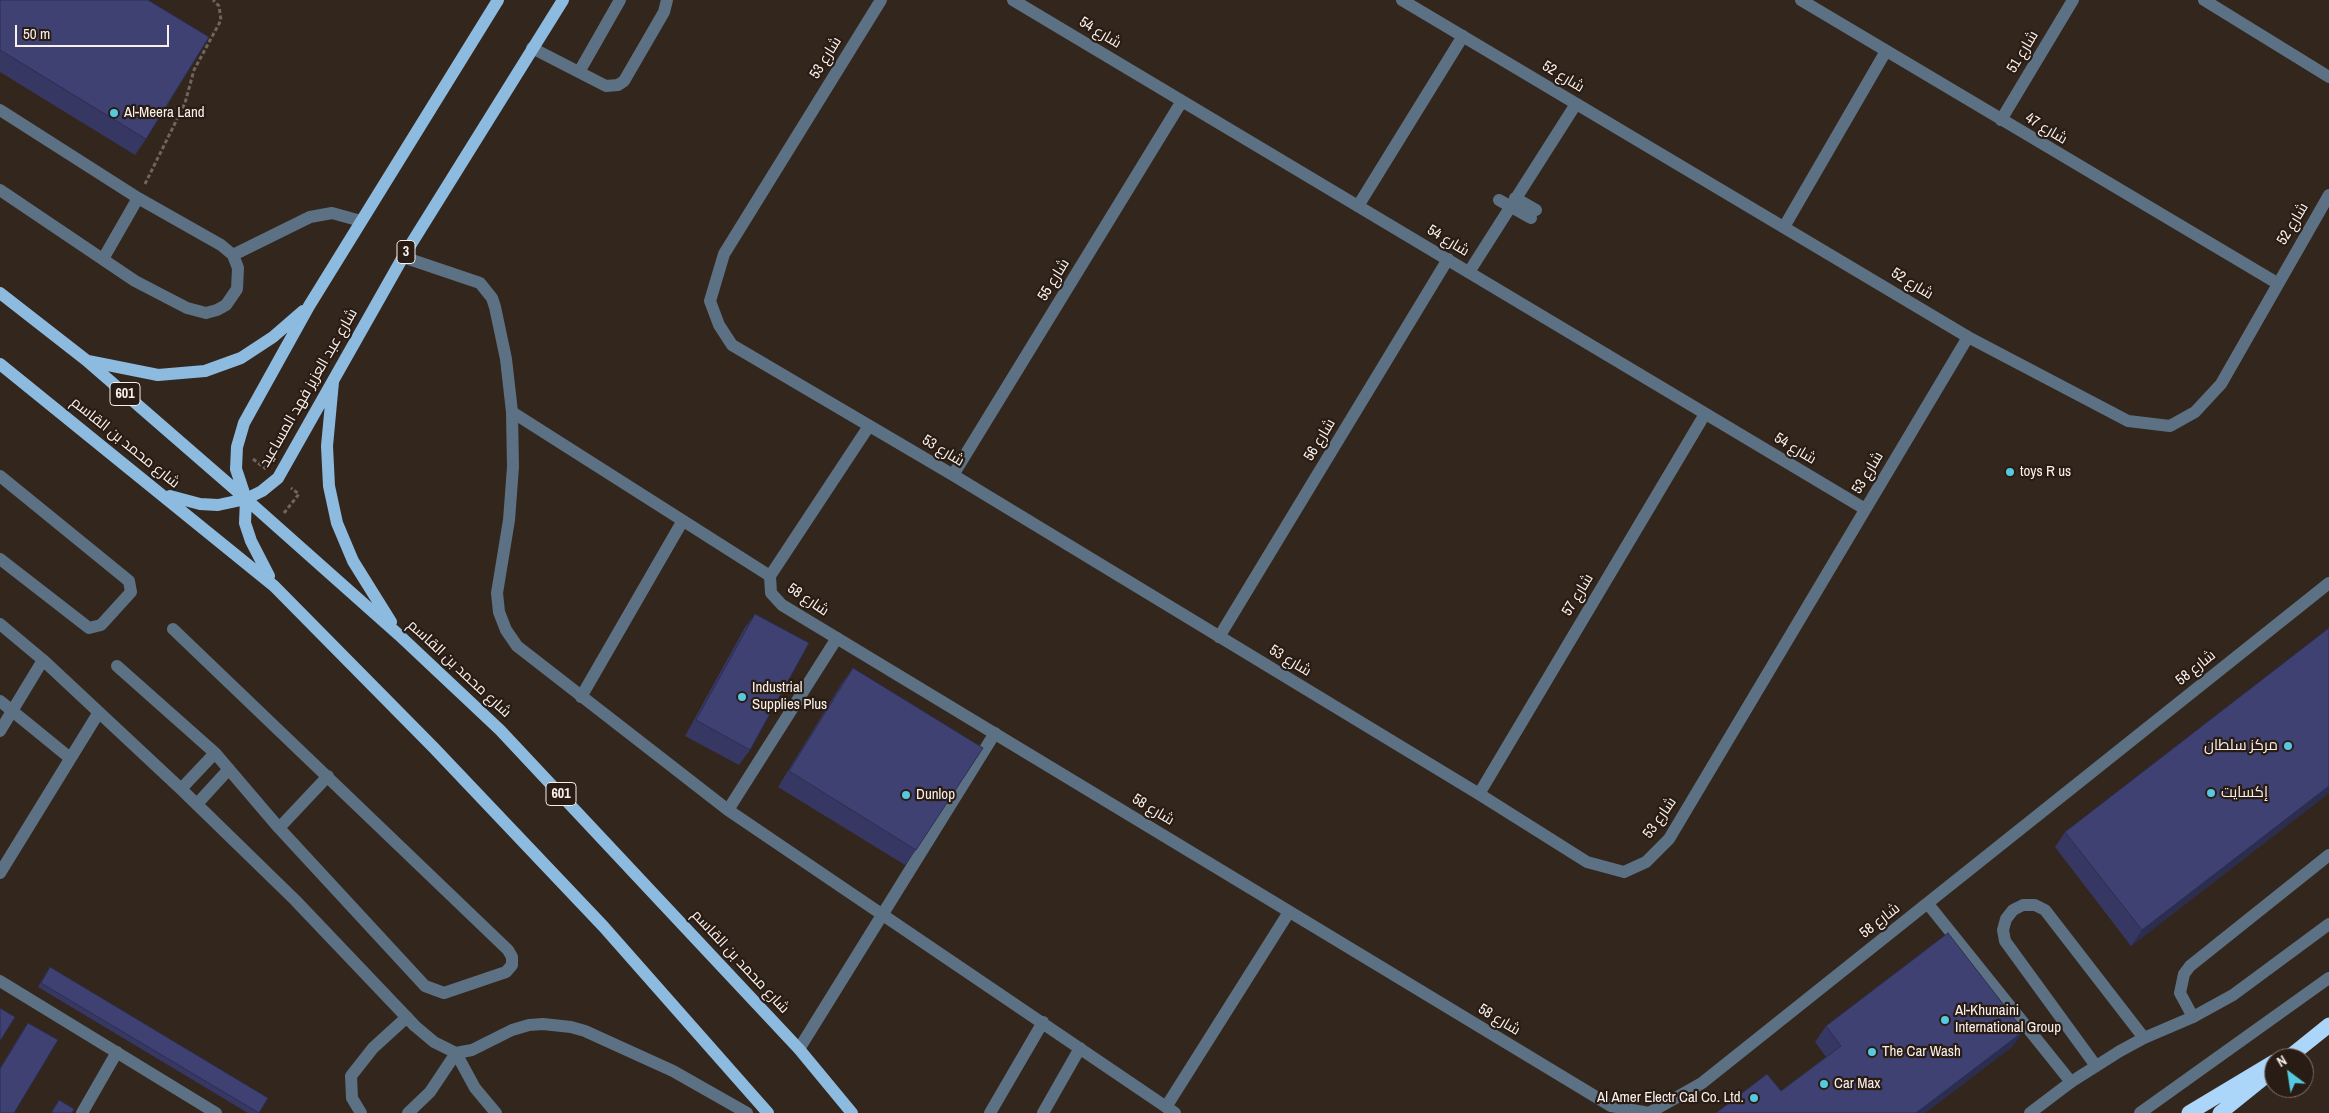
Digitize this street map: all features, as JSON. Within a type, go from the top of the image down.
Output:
[{"type":"highway","points":[[2300,1048],[2329,1025]]},
{"type":"highway","points":[[2299,1048],[2303,1046]]},
{"type":"highway","points":[[2189,1113],[2264,1068]]},
{"type":"highway","points":[[2220,1113],[2264,1077]]},
{"type":"main road","name":"شارع عبد العزيز فهد المساعيد","points":[[498,0],[309,306],[244,423],[237,447],[236,469],[246,498],[262,491],[278,478],[403,257],[563,0]]},
{"type":"main road","name":"شارع محمد بن القاسم","points":[[0,292],[86,360],[246,498],[399,635],[500,730],[799,1048],[852,1113]]},
{"type":"main road","points":[[86,360],[158,375],[205,371],[240,358],[273,337],[309,306]]},
{"type":"main road","name":"شارع محمد بن القاسم","points":[[0,364],[162,493],[274,586],[427,741],[603,926],[768,1113]]},
{"type":"main road","points":[[334,376],[327,446],[329,486],[337,523],[353,561],[399,635]]},
{"type":"main road","points":[[162,493],[200,504],[218,505],[246,498],[246,523],[251,541],[274,586]]},
{"type":"street","points":[[579,72],[620,0]]},
{"type":"street","points":[[532,48],[606,86],[618,85],[624,81],[664,12],[667,0]]},
{"type":"street","name":"شارع 53","points":[[881,0],[724,254],[710,301],[718,325],[732,345],[953,475],[1479,794],[1587,862],[1624,872],[1646,862],[1669,839],[1968,336]]},
{"type":"street","name":"شارع 54","points":[[1013,0],[1865,509]]},
{"type":"street","name":"شارع 52","points":[[1402,0],[1968,336],[2128,421],[2170,426],[2195,412],[2221,384],[2276,283],[2329,195]]},
{"type":"street","name":"شارع 47","points":[[1801,0],[2276,283]]},
{"type":"street","name":"شارع 51","points":[[2001,120],[2072,0]]},
{"type":"street","points":[[2204,0],[2329,77]]},
{"type":"street","points":[[1358,206],[1463,36]]},
{"type":"street","points":[[1784,227],[1886,51]]},
{"type":"street","name":"شارع 55","points":[[953,475],[1182,101]]},
{"type":"street","points":[[1469,272],[1576,104]]},
{"type":"street","points":[[0,110],[138,198],[208,236],[233,255],[238,268],[237,289],[226,305],[206,313],[187,308],[165,298],[103,259],[0,190]]},
{"type":"street","points":[[103,259],[138,198]]},
{"type":"street","points":[[1499,200],[1513,202],[1534,214]]},
{"type":"street","points":[[233,255],[310,217],[332,213],[361,221]]},
{"type":"street","points":[[403,257],[471,278],[487,289],[495,307],[506,360],[512,412],[513,467],[509,520],[497,593],[499,612],[506,630],[517,646],[728,810],[882,912],[1171,1110],[1288,912]]},
{"type":"street","name":"شارع 56","points":[[1219,637],[1448,259]]},
{"type":"street","points":[[512,412],[682,522],[770,576]]},
{"type":"street","name":"شارع 57","points":[[1479,794],[1705,414]]},
{"type":"street","name":"شارع 58","points":[[870,426],[770,576],[770,593],[782,605],[1611,1106],[1649,1113],[1702,1083],[2329,583]]},
{"type":"street","points":[[0,476],[129,581],[131,592],[101,625],[89,628],[0,558]]},
{"type":"street","points":[[582,697],[682,522]]},
{"type":"street","points":[[0,624],[43,660],[197,804],[295,900],[424,1035],[456,1053],[475,1088],[496,1113]]},
{"type":"street","points":[[117,666],[215,753],[279,828],[425,986],[444,993],[506,972],[512,965],[512,957],[508,950],[173,629]]},
{"type":"street","points":[[728,810],[837,638]]},
{"type":"street","points":[[0,731],[43,660]]},
{"type":"street","points":[[0,701],[70,758]]},
{"type":"street","points":[[0,872],[99,712]]},
{"type":"street","points":[[799,1048],[994,733]]},
{"type":"street","points":[[181,789],[215,753]]},
{"type":"street","points":[[197,804],[229,769]]},
{"type":"street","points":[[279,828],[328,776]]},
{"type":"street","points":[[2193,1017],[2180,993],[2184,974],[2190,966],[2329,854]]},
{"type":"street","points":[[1928,904],[2071,1082]]},
{"type":"street","points":[[2096,1066],[2005,941],[2003,930],[2006,919],[2013,910],[2023,906],[2035,905],[2045,910],[2144,1038]]},
{"type":"street","points":[[2030,1113],[2071,1082],[2144,1038],[2193,1017],[2233,995],[2329,924]]},
{"type":"street","points":[[2140,1113],[2329,978]]},
{"type":"street","points":[[0,981],[216,1113]]},
{"type":"street","points":[[361,1113],[352,1098],[351,1076],[373,1048],[408,1017]]},
{"type":"street","points":[[990,1113],[1043,1022]]},
{"type":"street","points":[[408,1113],[430,1092],[456,1053],[472,1050],[512,1030],[529,1025],[571,1027],[585,1030],[673,1071],[747,1113]]},
{"type":"street","points":[[1043,1113],[1080,1048]]},
{"type":"street","points":[[82,1113],[117,1052]]},
{"type":"path","points":[[138,198],[185,103],[194,70],[221,20],[222,13],[219,6],[213,0]]},
{"type":"building","name":"Al-Meera Land","points":[[0,0],[148,0],[209,37],[146,139],[0,50]]},
{"type":"building","name":"Industrial Supplies Plus","points":[[755,614],[809,643],[750,750],[696,720]]},
{"type":"building","points":[[2329,628],[2329,786],[2142,930],[2065,832]]},
{"type":"building","points":[[853,668],[983,748],[916,850],[789,771]]},
{"type":"building","points":[[1948,933],[2024,1031],[1916,1113],[1716,1113],[1767,1074],[1781,1091],[1841,1046],[1826,1026]]},
{"type":"building","points":[[50,967],[268,1098],[259,1113],[41,983]]},
{"type":"building","points":[[0,1008],[15,1017],[0,1041]]},
{"type":"building","points":[[28,1023],[58,1040],[14,1113],[0,1113],[0,1069]]},
{"type":"building","points":[[59,1100],[74,1109],[72,1113],[51,1113]]},
{"type":"place","name":"Al-Meera Land","points":[[114,113]]},
{"type":"place","name":"toys R us","points":[[2010,472]]},
{"type":"place","name":"Industrial Supplies Plus","points":[[742,697]]},
{"type":"place","name":"مركز سلطان","points":[[2288,746]]},
{"type":"place","name":"إكسايت","points":[[2211,793]]},
{"type":"place","name":"Dunlop","points":[[906,795]]},
{"type":"place","name":"Al-Khunaini International Group","points":[[1945,1020]]},
{"type":"place","name":"The Car Wash","points":[[1872,1052]]},
{"type":"place","name":"Car Max","points":[[1824,1084]]},
{"type":"place","name":"Al Amer Electr Cal Co. Ltd.","points":[[1754,1098]]}]
